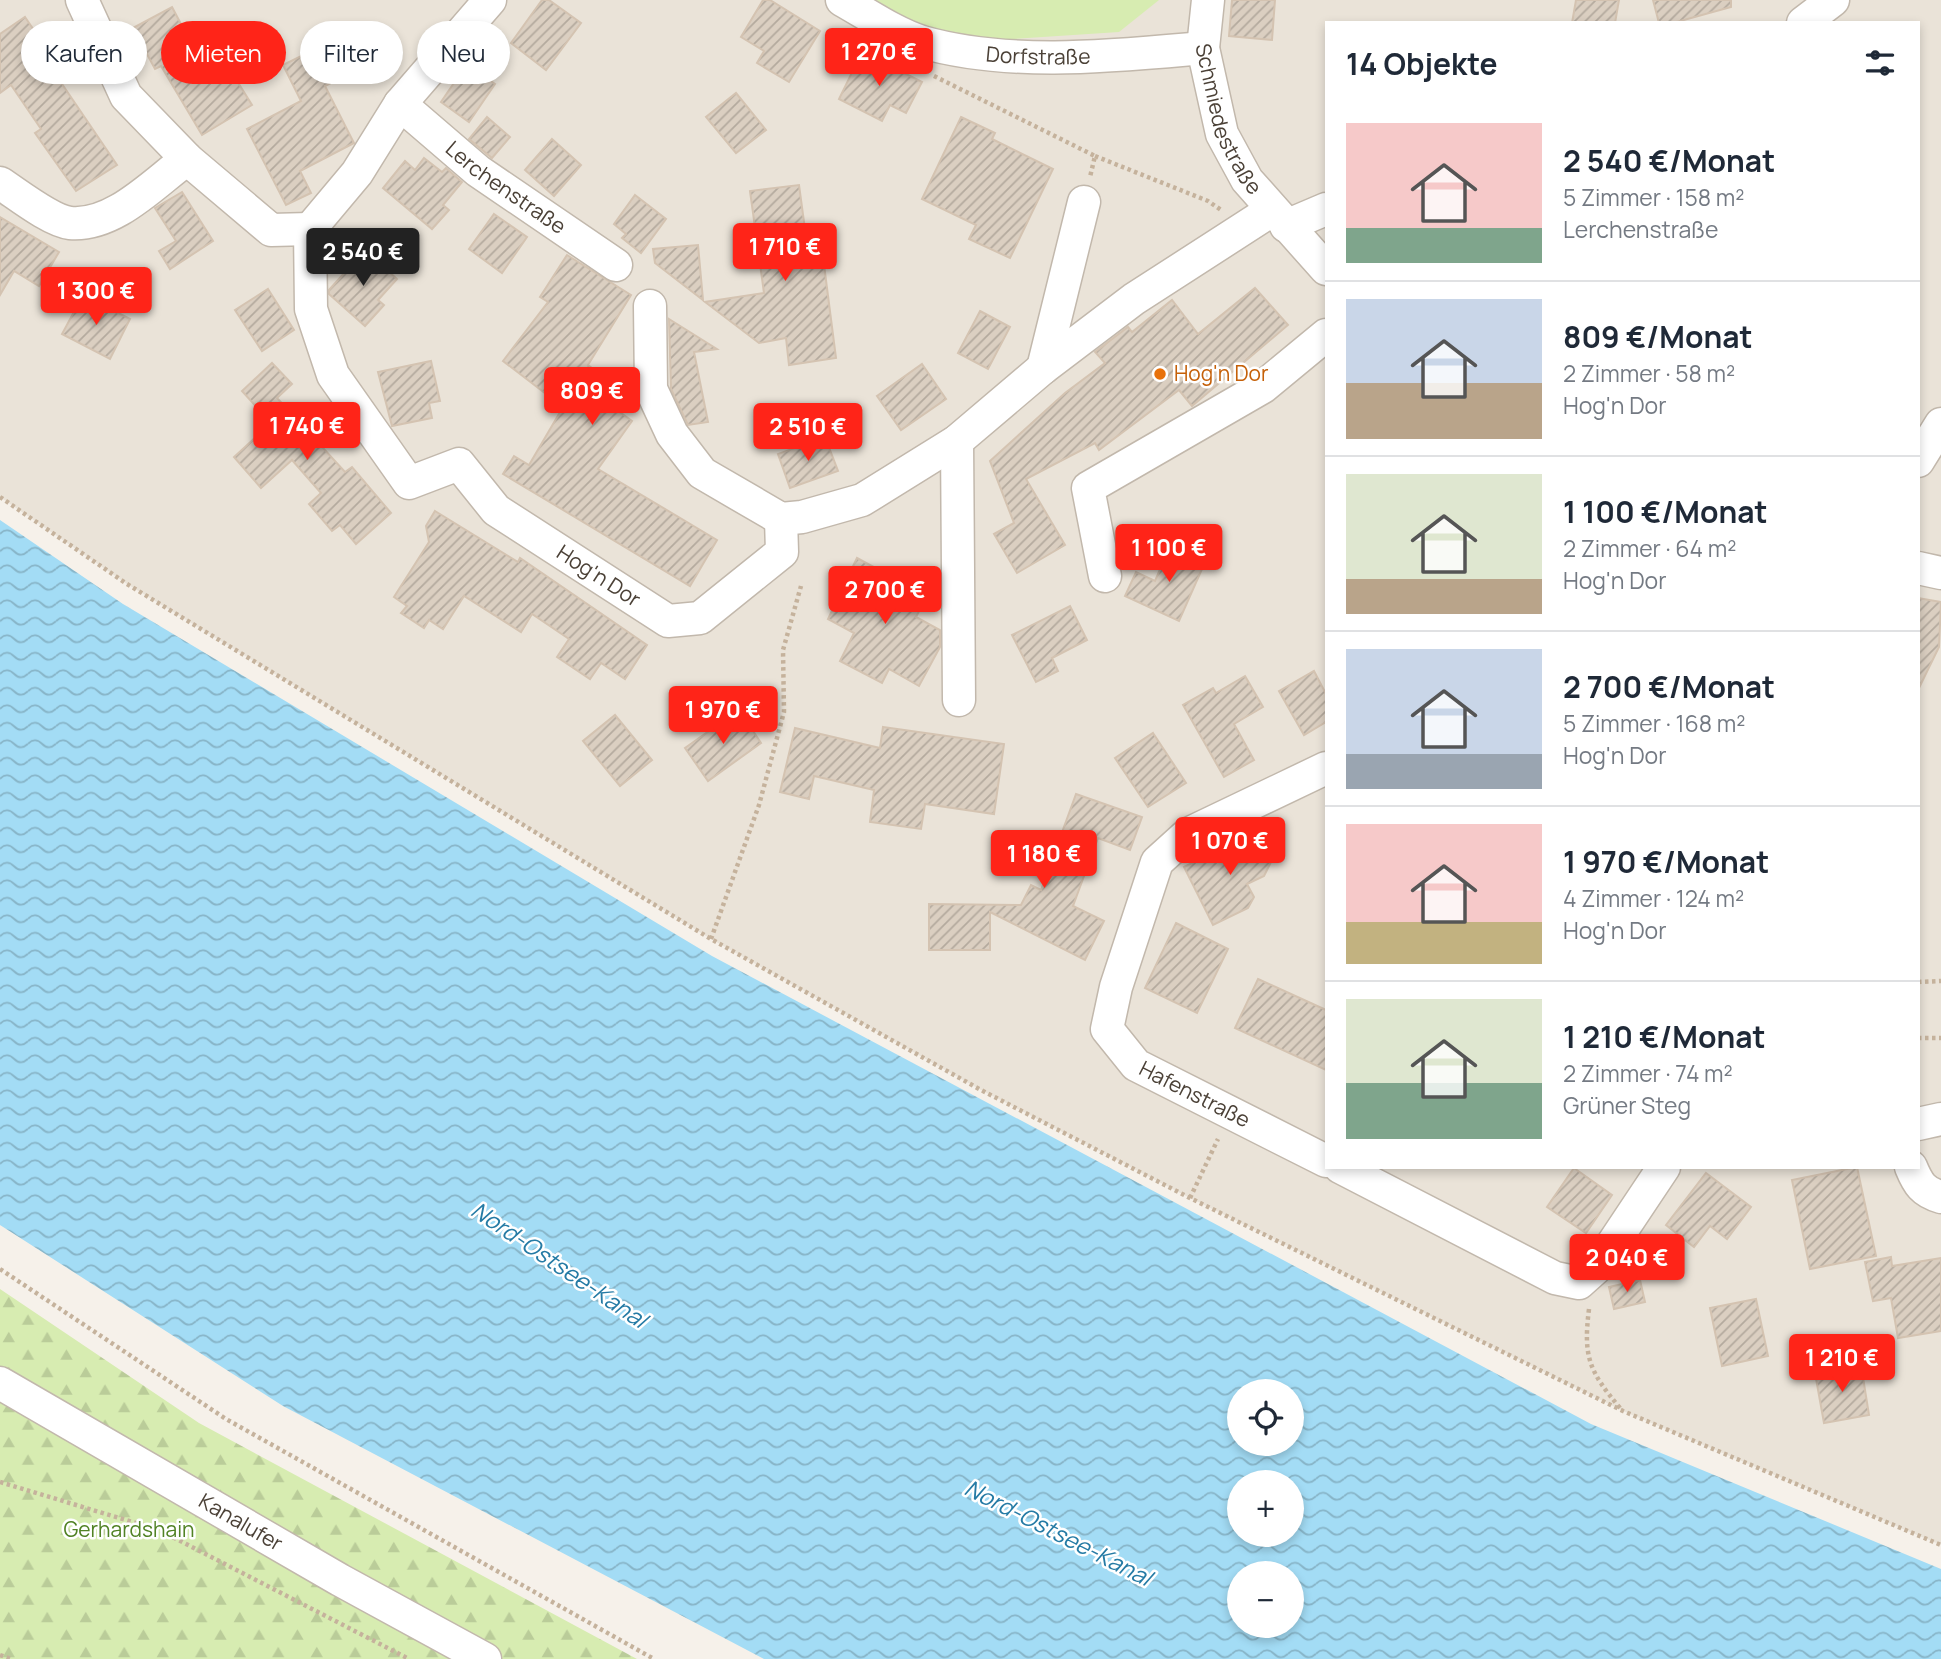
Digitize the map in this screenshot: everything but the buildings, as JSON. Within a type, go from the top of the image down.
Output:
[{"type":"street","points":[[82,0],[126,96],[187,159],[271,230],[310,229],[357,173],[400,104],[490,0]]},
{"type":"street","name":"Dorfstraße","points":[[842,0],[920,41],[975,53],[1101,57],[1203,48]]},
{"type":"street","name":"Schmiedestraße","points":[[1208,0],[1203,48],[1222,134],[1269,221]]},
{"type":"street","points":[[1806,21],[1833,0]]},
{"type":"street","name":"Lerchenstraße","points":[[400,104],[478,171],[615,265]]},
{"type":"street","points":[[0,183],[70,223],[108,217],[187,159]]},
{"type":"street","points":[[1043,368],[1084,202]]},
{"type":"street","points":[[650,306],[652,389],[672,434],[702,472],[782,519],[802,517],[862,500],[957,441],[1043,368],[1134,299],[1269,221],[1325,209]]},
{"type":"street","points":[[1269,221],[1325,268]]},
{"type":"street","name":"Hog'n Dor","points":[[310,229],[312,309],[333,375],[409,484],[459,464],[496,510],[668,621],[699,618],[782,552],[782,519]]},
{"type":"street","points":[[1105,576],[1088,488],[1263,387],[1325,336]]},
{"type":"street","points":[[1920,458],[1941,424]]},
{"type":"street","points":[[957,441],[959,700]]},
{"type":"street","points":[[1920,568],[1941,573]]},
{"type":"street","name":"Hafenstraße","points":[[1325,768],[1188,834],[1157,862],[1116,987],[1107,1029],[1136,1065],[1325,1159]]},
{"type":"street","points":[[1920,1124],[1941,1119]]},
{"type":"street","points":[[1344,1169],[1555,1278],[1579,1283],[1598,1266],[1663,1169]]},
{"type":"street","points":[[1912,1169],[1919,1185],[1929,1194],[1941,1197]]},
{"type":"street","name":"Kanalufer","points":[[0,1383],[340,1580],[485,1659]]},
{"type":"path","points":[[925,72],[1095,156],[1208,201],[1269,221]]},
{"type":"path","points":[[1084,202],[1095,156]]},
{"type":"path","points":[[0,496],[127,584],[711,939],[981,1090],[1190,1198],[1623,1411],[1941,1545]]},
{"type":"path","points":[[711,939],[760,805],[784,712],[783,650],[801,586]]},
{"type":"path","points":[[1920,982],[1941,981]]},
{"type":"path","points":[[1920,1038],[1941,1038]]},
{"type":"path","points":[[1190,1198],[1231,1112]]},
{"type":"path","points":[[0,1269],[226,1419],[654,1659]]},
{"type":"path","points":[[1579,1283],[1589,1309],[1584,1345],[1598,1382],[1623,1411]]},
{"type":"path","points":[[0,1482],[159,1530],[409,1659]]},
{"type":"path","points":[[0,1655],[11,1659]]},
{"type":"shaded area","points":[[0,0],[1941,0],[1941,1545],[1623,1411],[1190,1198],[981,1090],[711,939],[127,584],[0,497]]},
{"type":"green space","points":[[874,0],[1159,0],[1119,32],[983,41],[923,27]]},
{"type":"green space","name":"Gerhardshain","points":[[0,1289],[199,1423],[637,1659],[0,1659]]},
{"type":"water","name":"Nord-Ostsee-Kanal","points":[[0,520],[123,604],[712,956],[1591,1424],[1941,1569],[1941,1659],[764,1659],[283,1406],[0,1225]]},
{"type":"place","name":"Hog'n Dor","points":[[1160,374]]}]
